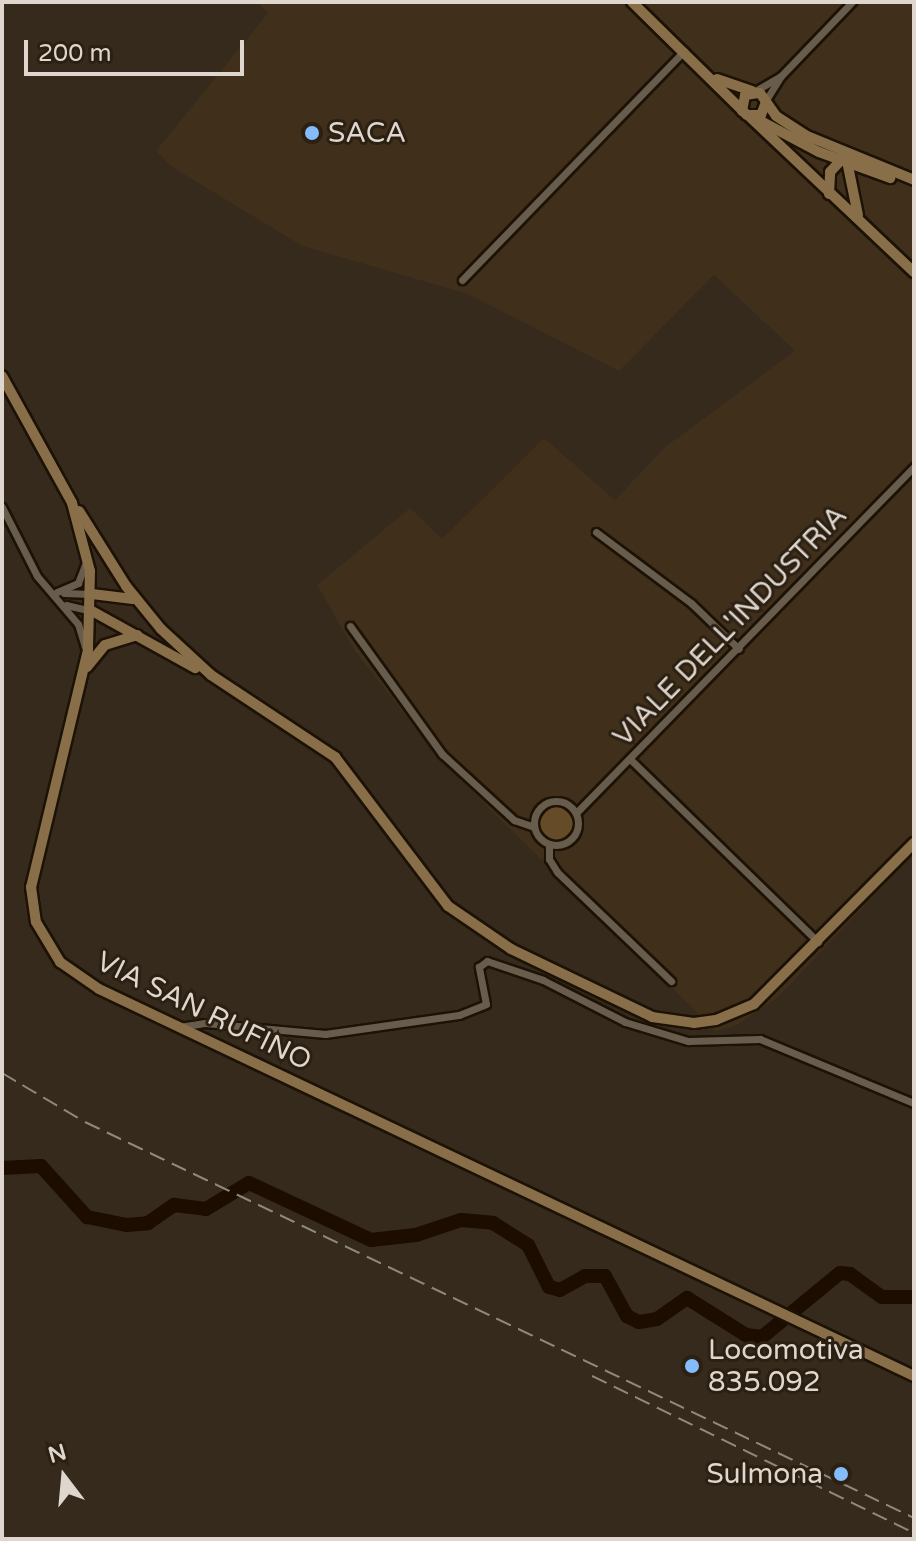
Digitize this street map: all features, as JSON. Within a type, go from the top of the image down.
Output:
[{"type":"main road","points":[[632,2],[829,194],[914,272]]},
{"type":"main road","points":[[712,77],[753,91],[783,121],[845,161],[914,182]]},
{"type":"main road","points":[[753,91],[742,98],[748,115],[877,174],[914,182]]},
{"type":"main road","points":[[748,115],[763,113],[766,101]]},
{"type":"main road","points":[[845,161],[854,208],[869,229]]},
{"type":"main road","points":[[829,194],[830,172],[845,161]]},
{"type":"main road","points":[[851,192],[859,178],[877,174]]},
{"type":"main road","name":"VIA SAN RUFINO","points":[[2,376],[72,503],[87,554],[92,594],[87,656],[32,871],[36,922],[50,950],[71,971],[179,1027],[914,1376]]},
{"type":"main road","points":[[72,503],[138,602],[211,675]]},
{"type":"main road","points":[[92,594],[124,595],[138,602]]},
{"type":"main road","points":[[92,611],[211,675],[335,757],[369,796],[433,890],[465,919],[511,949],[652,1017],[675,1023],[737,1013],[768,992],[914,843]]},
{"type":"main road","points":[[82,676],[105,645],[127,635],[142,636]]},
{"type":"street","points":[[766,101],[781,76],[852,2]]},
{"type":"street","points":[[462,280],[684,51]]},
{"type":"street","points":[[753,91],[781,76]]},
{"type":"street","name":"VIALE DELL'INDUSTRIA","points":[[576,813],[914,467]]},
{"type":"street","points":[[2,507],[46,589],[92,611]]},
{"type":"street","points":[[596,532],[691,603],[739,649]]},
{"type":"street","points":[[57,596],[78,583],[87,554]]},
{"type":"street","points":[[57,596],[92,594]]},
{"type":"street","points":[[57,596],[78,624],[87,656]]},
{"type":"street","points":[[350,626],[442,754],[514,820],[534,827],[549,844],[549,859],[557,872],[671,981]]},
{"type":"street","points":[[631,760],[818,942]]},
{"type":"street","points":[[534,827],[536,812],[549,802],[564,802],[576,813],[573,837],[549,844]]},
{"type":"street","points":[[179,1027],[205,1023],[325,1034],[459,1015],[486,1004],[479,967],[487,961],[543,980],[625,1022],[671,1037],[760,1039],[914,1103]]},
{"type":"street","points":[[671,1037],[675,1023]]},
{"type":"shaded area","points":[[257,2],[914,2],[914,853],[777,998],[735,1026],[716,1031],[441,761],[355,651],[317,585],[410,508],[442,539],[544,438],[615,500],[665,447],[795,351],[714,275],[619,371],[468,294],[302,246],[172,167],[156,151],[268,13]]},
{"type":"shaded area","points":[[556,805],[569,810],[574,823],[569,836],[556,841],[543,836],[538,823],[543,810]]},
{"type":"waterway","points":[[2,1168],[41,1166],[87,1217],[127,1225],[148,1223],[174,1205],[206,1209],[249,1183],[371,1240],[416,1235],[461,1220],[493,1223],[528,1245],[549,1287],[560,1290],[585,1276],[605,1276],[627,1316],[639,1322],[657,1319],[687,1298],[746,1335],[762,1337],[840,1273],[850,1274],[882,1297],[914,1297]]},
{"type":"railway","points":[[2,1073],[85,1122],[914,1518]]},
{"type":"railway","points":[[592,1376],[914,1533]]},
{"type":"place","name":"SACA","points":[[312,133]]},
{"type":"place","name":"Locomotiva 835.092","points":[[692,1366]]},
{"type":"place","name":"Sulmona","points":[[841,1474]]}]
